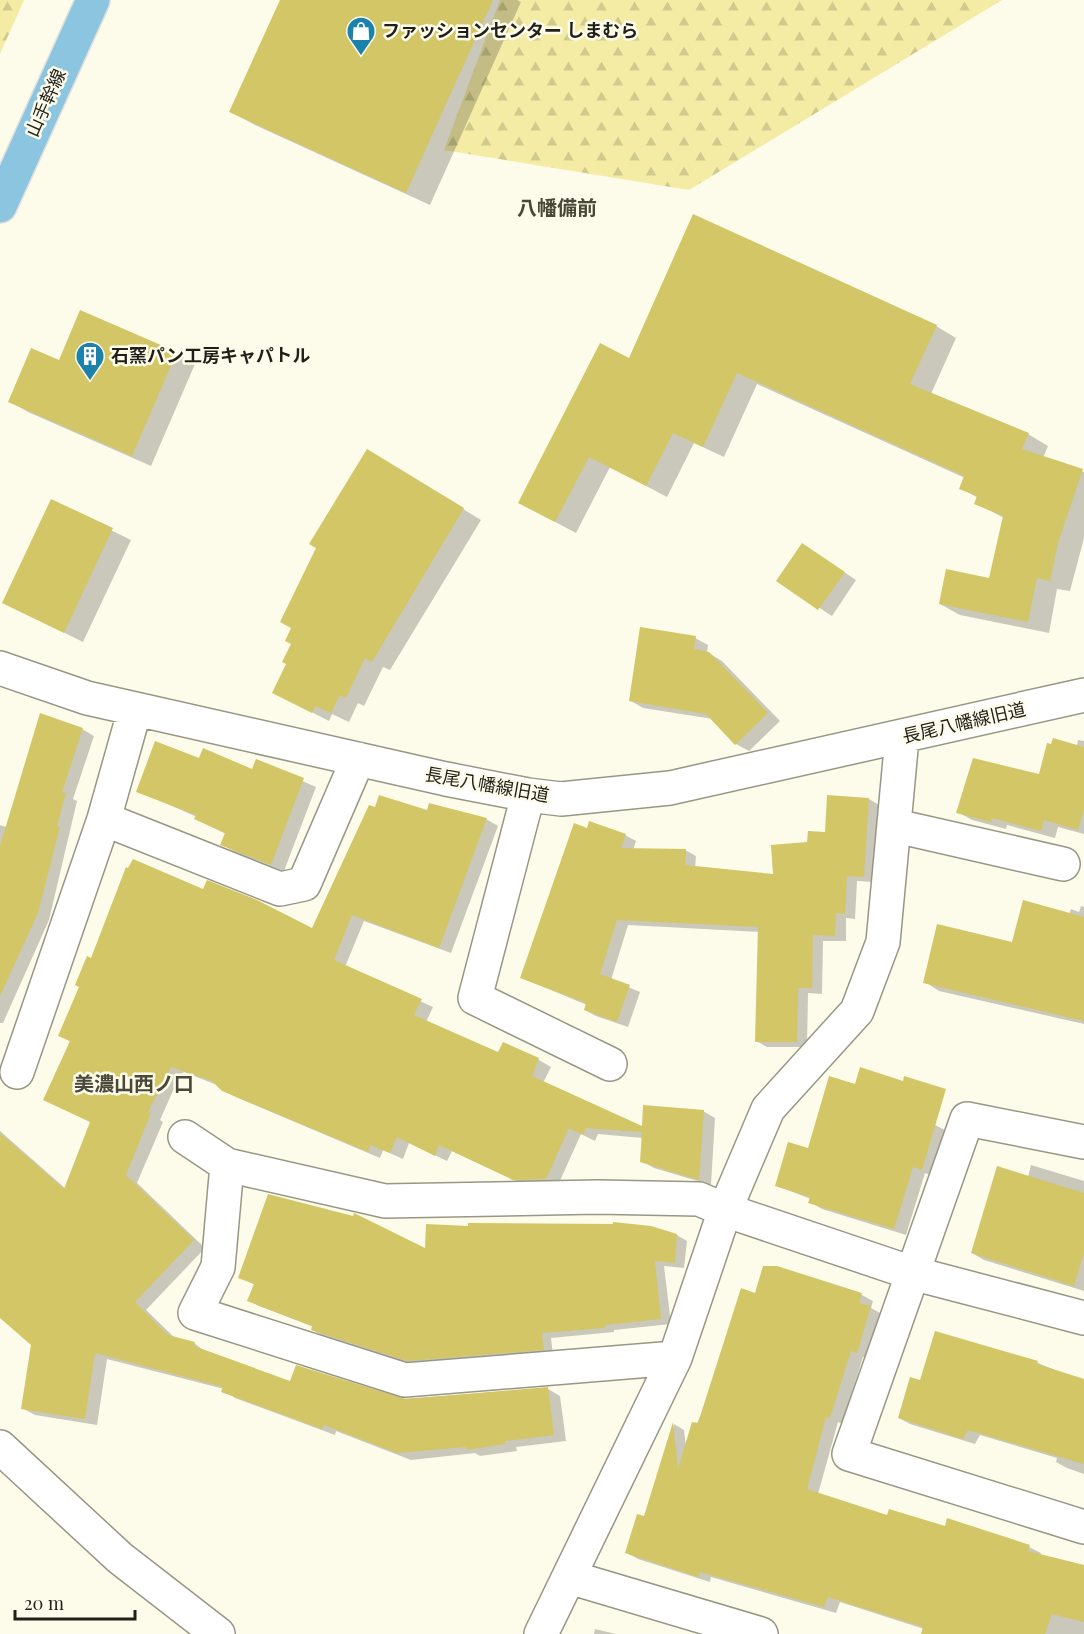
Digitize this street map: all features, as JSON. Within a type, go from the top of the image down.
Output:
[{"type":"main road","name":"山手幹線","points":[[0,206],[93,0]]},
{"type":"street","name":"長尾八幡線旧道","points":[[0,668],[87,698],[358,759],[528,795],[561,799],[670,788],[902,738],[1084,695]]},
{"type":"street","points":[[17,1072],[104,819],[135,709]]},
{"type":"street","points":[[541,1634],[675,1358],[725,1210],[768,1109],[857,1011],[883,942],[896,826],[902,738]]},
{"type":"street","points":[[104,819],[280,889],[304,884],[358,759]]},
{"type":"street","points":[[528,795],[475,998],[610,1064]]},
{"type":"street","points":[[896,826],[1063,864]]},
{"type":"street","points":[[1084,1142],[968,1119],[849,1454],[1084,1527]]},
{"type":"street","points":[[185,1137],[227,1165],[385,1201],[597,1197],[699,1199],[725,1210],[912,1273],[1084,1318]]},
{"type":"street","points":[[227,1165],[218,1267],[195,1313],[405,1380],[675,1358]]},
{"type":"street","points":[[0,1447],[120,1558],[218,1634]]},
{"type":"street","points":[[569,1577],[761,1634]]},
{"type":"green space","points":[[0,0],[24,0],[0,54]]},
{"type":"green space","points":[[500,0],[1002,0],[689,190],[444,150]]},
{"type":"building","name":"ファッションセンター しまむら","points":[[280,0],[493,0],[406,193],[229,112]]},
{"type":"building","points":[[693,214],[937,325],[910,384],[1029,433],[1022,449],[1083,469],[1058,543],[1050,581],[1037,578],[1028,622],[939,604],[946,569],[989,578],[1003,516],[974,504],[977,496],[959,489],[964,476],[737,373],[703,447],[673,433],[646,486],[589,457],[555,522],[518,503],[600,343],[629,358]]},
{"type":"building","name":"石窯パン工房キャパトル","points":[[80,310],[177,352],[132,456],[8,402],[31,348],[59,360]]},
{"type":"building","points":[[367,449],[464,508],[372,662],[365,658],[346,698],[340,695],[331,713],[315,706],[312,713],[272,693],[286,664],[282,662],[291,644],[285,641],[291,628],[280,622],[316,548],[309,544]]},
{"type":"building","points":[[51,499],[113,528],[64,633],[2,603]]},
{"type":"building","points":[[802,543],[845,572],[818,610],[776,581]]},
{"type":"building","points":[[640,627],[696,636],[694,649],[709,652],[768,713],[735,745],[706,714],[629,701]]},
{"type":"building","points":[[40,713],[83,728],[62,792],[66,793],[57,826],[60,827],[38,913],[0,996],[0,846]]},
{"type":"building","points":[[1053,738],[1084,747],[1084,809],[1078,830],[1044,820],[1041,831],[992,818],[991,822],[956,813],[973,758],[1039,774],[1047,743],[1051,744]]},
{"type":"building","points":[[155,741],[199,758],[203,748],[252,769],[256,759],[304,778],[271,865],[220,845],[225,833],[194,819],[196,815],[136,792]]},
{"type":"building","points":[[379,795],[427,810],[429,803],[487,818],[439,948],[352,915],[334,960],[422,999],[414,1015],[498,1052],[503,1042],[539,1058],[532,1076],[642,1126],[643,1105],[704,1110],[699,1180],[640,1162],[642,1132],[586,1128],[583,1135],[569,1128],[546,1179],[513,1180],[439,1145],[435,1156],[397,1137],[390,1153],[370,1145],[368,1152],[222,1091],[212,1081],[171,1067],[148,1112],[151,1113],[126,1175],[194,1240],[135,1302],[168,1335],[195,1342],[194,1346],[290,1381],[296,1365],[406,1399],[548,1387],[554,1435],[505,1441],[505,1444],[467,1450],[466,1447],[397,1453],[324,1425],[322,1429],[221,1392],[223,1387],[95,1353],[85,1419],[21,1409],[31,1345],[0,1318],[0,1133],[64,1189],[90,1122],[43,1100],[70,1041],[58,1036],[79,987],[75,985],[87,956],[91,958],[126,867],[128,868],[133,859],[203,889],[207,880],[257,900],[312,928],[369,805],[375,807]]},
{"type":"building","points":[[827,795],[869,798],[864,877],[847,876],[845,914],[836,913],[835,936],[813,935],[812,988],[798,988],[797,1042],[755,1042],[758,927],[617,920],[600,974],[630,985],[617,1022],[584,1010],[586,1003],[520,978],[574,823],[587,828],[589,821],[626,834],[621,848],[686,849],[685,865],[773,874],[771,845],[807,842],[808,831],[825,832]]},
{"type":"building","points":[[1023,900],[1084,917],[1084,1021],[923,983],[937,924],[1012,942]]},
{"type":"building","points":[[860,1067],[903,1081],[904,1076],[946,1089],[922,1170],[913,1167],[894,1229],[808,1203],[810,1197],[775,1186],[788,1142],[808,1148],[829,1076],[855,1084]]},
{"type":"building","points":[[997,1166],[1084,1193],[1084,1253],[1074,1286],[971,1253]]},
{"type":"building","points":[[268,1194],[353,1216],[354,1213],[425,1248],[426,1224],[468,1226],[468,1223],[613,1224],[613,1222],[651,1226],[677,1234],[675,1263],[655,1261],[661,1319],[605,1325],[605,1328],[542,1333],[544,1350],[407,1361],[311,1330],[312,1326],[247,1301],[254,1284],[238,1278]]},
{"type":"building","points":[[763,1266],[777,1266],[862,1293],[859,1303],[871,1306],[857,1353],[851,1351],[830,1418],[826,1417],[807,1489],[887,1515],[889,1509],[945,1526],[947,1518],[1030,1545],[1028,1551],[1084,1565],[1084,1622],[1052,1614],[1045,1634],[921,1634],[923,1627],[828,1597],[824,1607],[700,1572],[698,1577],[625,1553],[637,1514],[644,1516],[673,1422],[678,1469],[692,1422],[698,1423],[741,1288],[755,1293]]},
{"type":"building","points":[[935,1331],[1038,1361],[1037,1364],[1084,1379],[1084,1464],[968,1430],[963,1439],[898,1418],[910,1377],[920,1380]]},
{"type":"place","name":"ファッションセンター しまむら","points":[[361,56]]},
{"type":"place","name":"石窯パン工房キャパトル","points":[[90,382]]},
{"type":"district","name":"八幡備前","points":[[557,208]]},
{"type":"district","name":"美濃山西ノ口","points":[[134,1084]]}]
